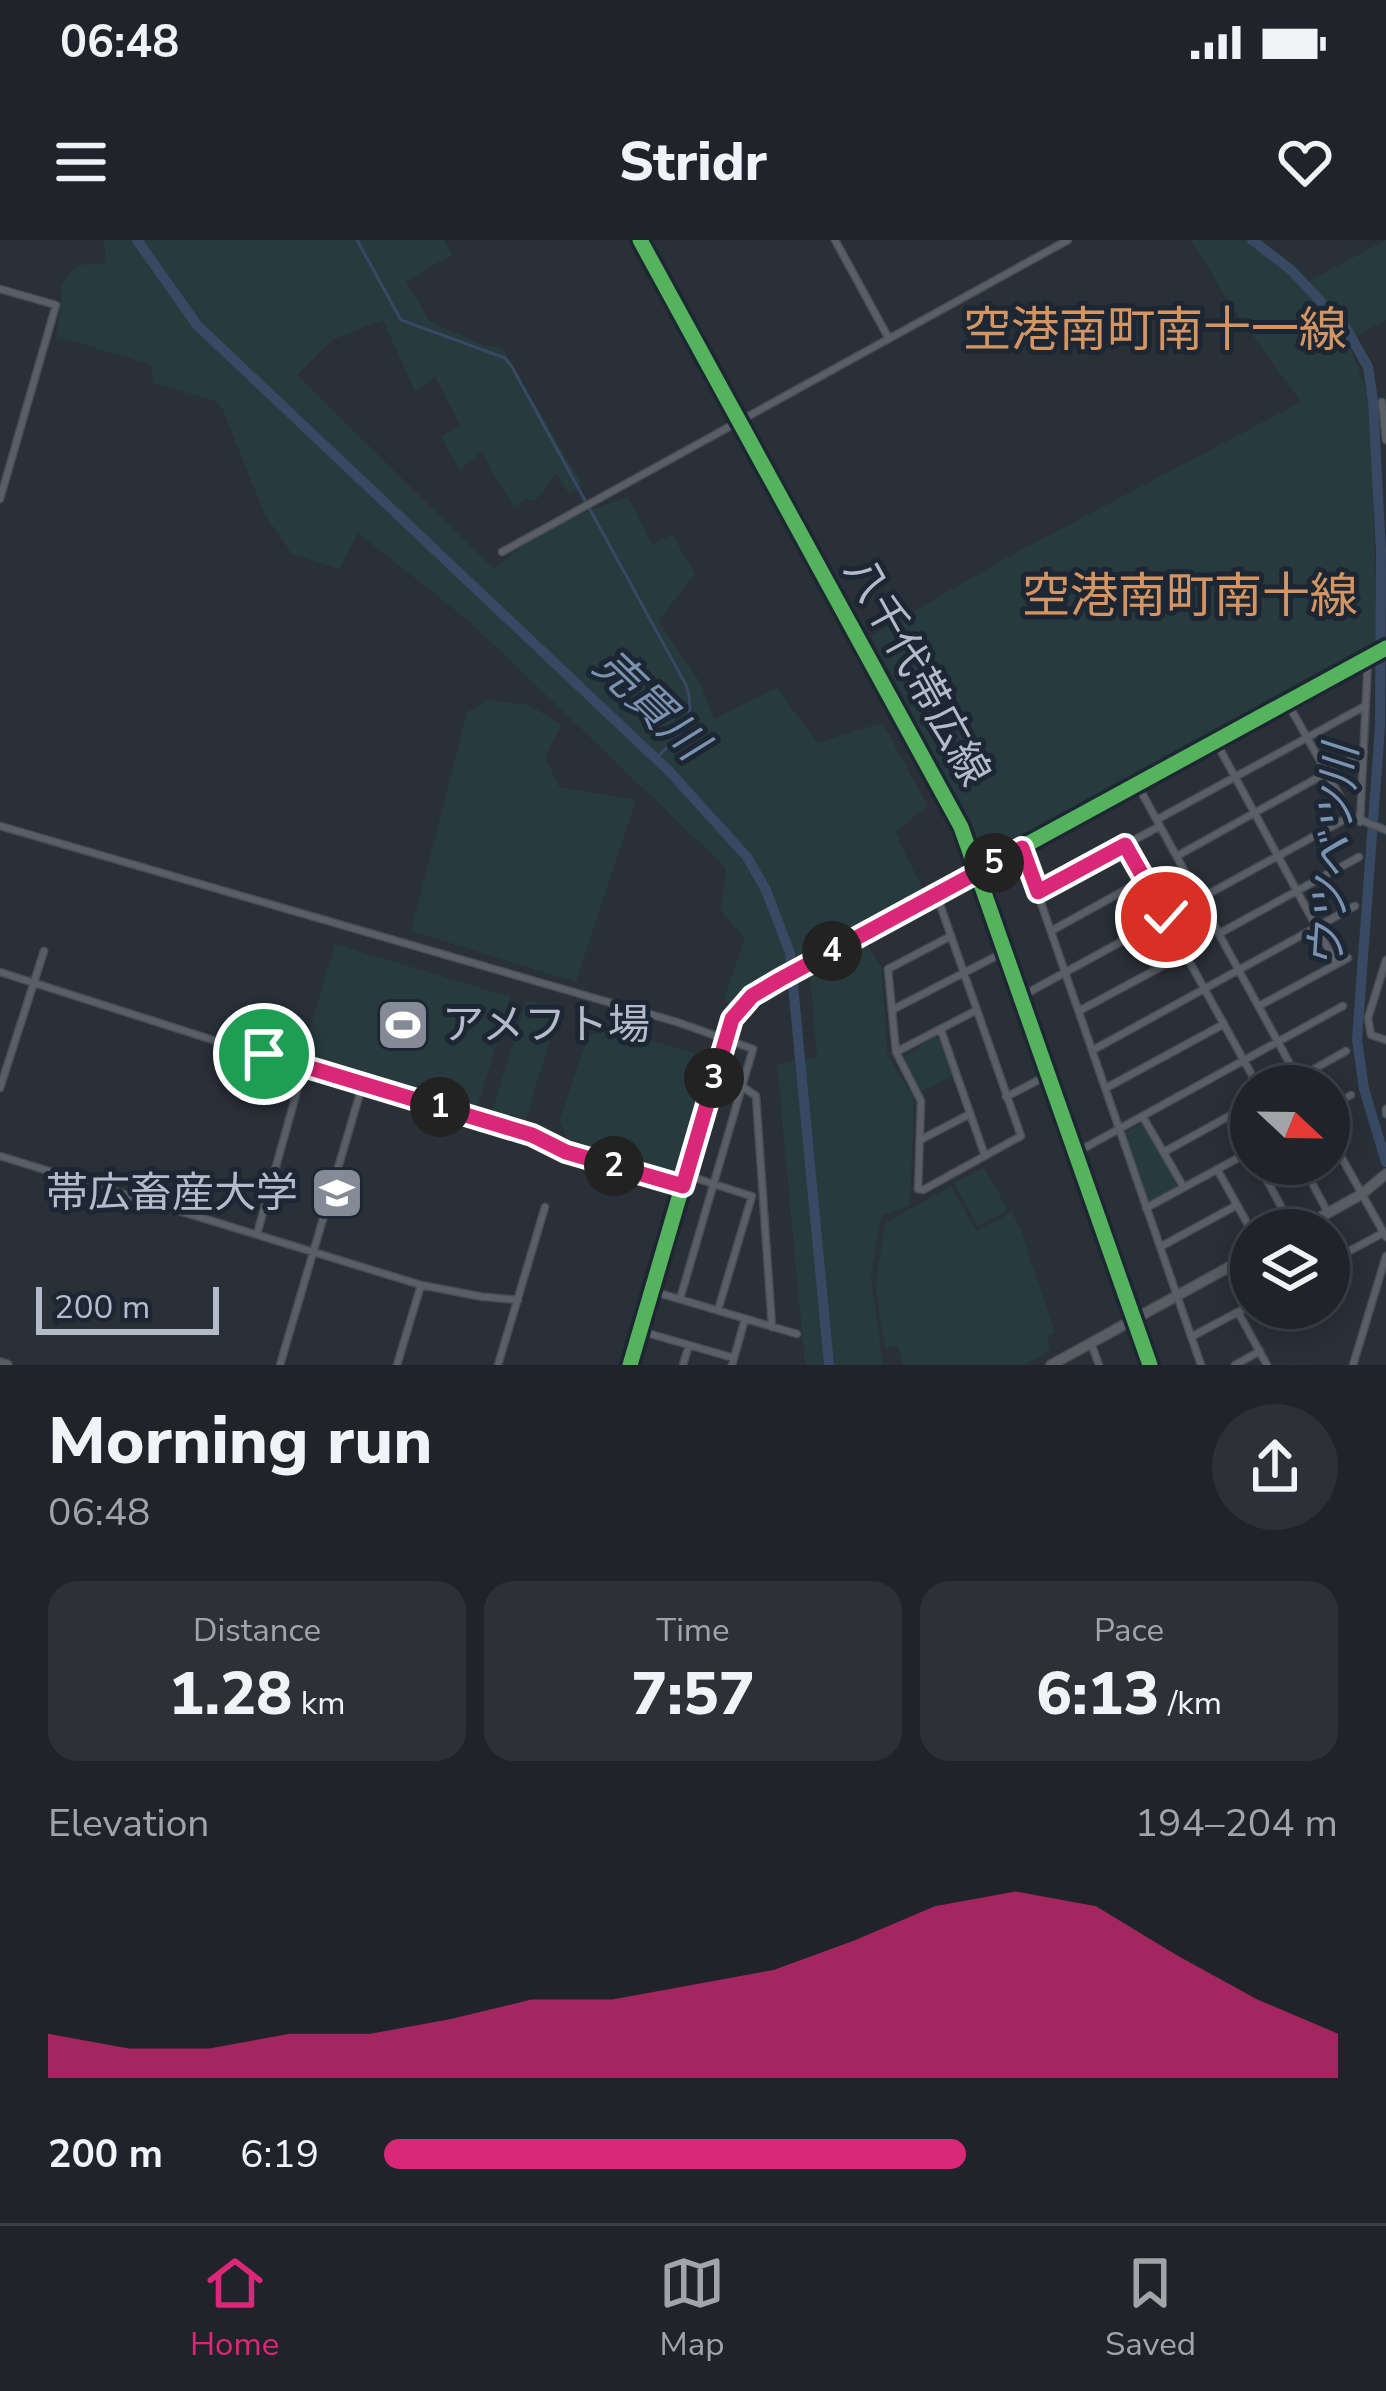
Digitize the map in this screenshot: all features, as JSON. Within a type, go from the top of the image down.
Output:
[{"type":"main road","name":"八千代帯広線","points":[[640,240],[961,827],[1150,1365]]},
{"type":"main road","points":[[1335,1209],[1385,1176]]},
{"type":"main road","points":[[1051,1365],[1230,1267]]},
{"type":"street","points":[[835,240],[889,338]]},
{"type":"street","points":[[502,553],[1067,240]]},
{"type":"street","points":[[0,289],[56,305],[0,499]]},
{"type":"street","points":[[1382,402],[1386,440]]},
{"type":"street","points":[[630,1365],[725,1040],[732,1019],[744,1004],[779,980],[1386,648]]},
{"type":"street","points":[[1362,823],[1371,656]]},
{"type":"street","points":[[1287,702],[1351,816],[1382,829],[1386,818]]},
{"type":"street","points":[[1038,892],[1365,706]]},
{"type":"street","points":[[1216,742],[1336,963]]},
{"type":"street","points":[[1177,856],[1364,752]]},
{"type":"street","points":[[1137,784],[1291,1065]]},
{"type":"street","points":[[1022,996],[1351,816]]},
{"type":"street","points":[[0,826],[677,1022],[753,1049],[680,1299]]},
{"type":"street","points":[[1125,845],[1247,1065]]},
{"type":"street","points":[[1022,848],[1201,1365]]},
{"type":"street","points":[[1219,934],[1359,857]]},
{"type":"street","points":[[1051,931],[1144,879]]},
{"type":"street","points":[[937,895],[1021,1136],[918,1189],[921,1101],[896,1052],[888,969],[951,936]]},
{"type":"street","points":[[1093,1050],[1355,906]]},
{"type":"street","points":[[0,1088],[44,951]]},
{"type":"street","points":[[892,1010],[1007,951]]},
{"type":"street","points":[[1079,1011],[1185,954]]},
{"type":"street","points":[[1258,1006],[1348,958]]},
{"type":"street","points":[[1386,960],[1368,1018],[1371,1035],[1386,1040]]},
{"type":"street","points":[[0,972],[683,1186]]},
{"type":"street","points":[[1077,1152],[1343,1006]]},
{"type":"street","points":[[896,1052],[977,1010]]},
{"type":"street","points":[[1106,1089],[1224,1024]]},
{"type":"street","points":[[941,1030],[985,1156]]},
{"type":"street","points":[[1326,1065],[1346,1052]]},
{"type":"street","points":[[257,1234],[304,1069]]},
{"type":"street","points":[[1006,1096],[1050,1074]]},
{"type":"street","points":[[280,1365],[364,1083]]},
{"type":"street","points":[[742,1086],[756,1096],[772,1327]]},
{"type":"street","points":[[919,1141],[970,1114]]},
{"type":"street","points":[[1164,1152],[1230,1116]]},
{"type":"street","points":[[1143,1117],[1184,1188]]},
{"type":"street","points":[[0,1156],[421,1285],[518,1300]]},
{"type":"street","points":[[1146,1208],[1230,1162]]},
{"type":"street","points":[[1217,1169],[1240,1209]]},
{"type":"street","points":[[1350,1173],[1384,1235],[1350,1252]]},
{"type":"street","points":[[686,1175],[764,1197]]},
{"type":"street","points":[[718,1310],[752,1196]]},
{"type":"street","points":[[1160,1247],[1238,1205]]},
{"type":"street","points":[[499,1365],[545,1207]]},
{"type":"street","points":[[1353,1365],[1386,1256]]},
{"type":"street","points":[[397,1365],[421,1285]]},
{"type":"street","points":[[652,1291],[797,1334]]},
{"type":"street","points":[[1191,1337],[1230,1316]]},
{"type":"street","points":[[640,1331],[733,1362],[745,1319]]},
{"type":"street","points":[[1248,1329],[1267,1365]]},
{"type":"street","points":[[1091,1343],[1099,1365]]},
{"type":"street","points":[[683,1365],[689,1345]]},
{"type":"street","points":[[1234,1365],[1260,1351]]},
{"type":"green space","points":[[104,240],[444,240],[452,255],[406,281],[430,322],[502,348],[583,486],[570,495],[556,474],[535,501],[525,499],[514,507],[481,452],[460,470],[441,437],[460,425],[435,377],[415,391],[383,320],[334,339],[297,375],[494,569],[557,526],[628,497],[652,545],[672,534],[695,574],[658,621],[700,682],[714,719],[777,688],[817,743],[882,723],[928,806],[895,832],[923,890],[753,985],[731,1009],[724,998],[745,939],[721,911],[726,868],[470,622],[358,533],[339,569],[292,554],[264,513],[216,401],[154,383],[151,365],[57,336],[62,285],[77,265],[106,263]]},
{"type":"green space","points":[[1191,240],[1246,240],[1301,285],[1386,240],[1386,320],[1348,341],[1371,402],[1377,644],[986,855],[871,636],[1006,558],[1301,402],[1234,310]]},
{"type":"green space","points":[[490,700],[529,705],[562,725],[545,756],[559,787],[636,800],[576,982],[411,931],[467,712]]},
{"type":"green space","points":[[866,943],[881,966],[888,1057],[914,1097],[910,1205],[881,1216],[871,1277],[883,1365],[805,1365],[777,1064],[817,1057],[810,975]]},
{"type":"green space","points":[[335,944],[511,997],[477,1109],[302,1056]]},
{"type":"green space","points":[[526,1000],[559,1010],[525,1122],[492,1112]]},
{"type":"green space","points":[[610,1028],[700,1055],[707,1065],[674,1175],[569,1143],[559,1121],[588,1037]]},
{"type":"green space","points":[[935,1036],[953,1075],[921,1092],[903,1058]]},
{"type":"green space","points":[[1143,1122],[1177,1184],[1153,1201],[1147,1200],[1124,1134]]},
{"type":"green space","points":[[984,1167],[1008,1210],[978,1226],[954,1183]]},
{"type":"green space","points":[[951,1186],[976,1231],[1012,1212],[1019,1226],[1055,1333],[1048,1336],[1049,1351],[1024,1365],[903,1365],[898,1346],[885,1348],[875,1286],[885,1223]]},
{"type":"waterway","name":"売買川","points":[[137,240],[197,325],[670,772],[747,857],[766,890],[790,953],[829,1365]]},
{"type":"waterway","points":[[357,240],[401,320],[505,358],[512,367],[686,685],[688,718],[680,734],[656,758]]},
{"type":"waterway","name":"ウツベツ川","points":[[1252,240],[1291,270],[1346,328],[1368,367],[1373,400],[1381,551],[1380,726],[1357,1039],[1364,1089],[1386,1162]]},
{"type":"cycle path","points":[[640,240],[961,827],[1150,1365]]},
{"type":"cycle path","points":[[630,1365],[725,1040],[746,1004],[779,980],[1386,648]]},
{"type":"place","name":"アメフト場","points":[[403,1025]]},
{"type":"place","name":"帯広畜産大学","points":[[337,1193]]},
{"type":"district","name":"空港南町南十一線","points":[[1155,330]]},
{"type":"district","name":"空港南町南十線","points":[[1190,596]]},
{"type":"route","points":[[264,1054],[683,1186],[732,1019],[752,996],[779,980],[1022,848],[1038,892],[1125,845],[1166,917]]}]
